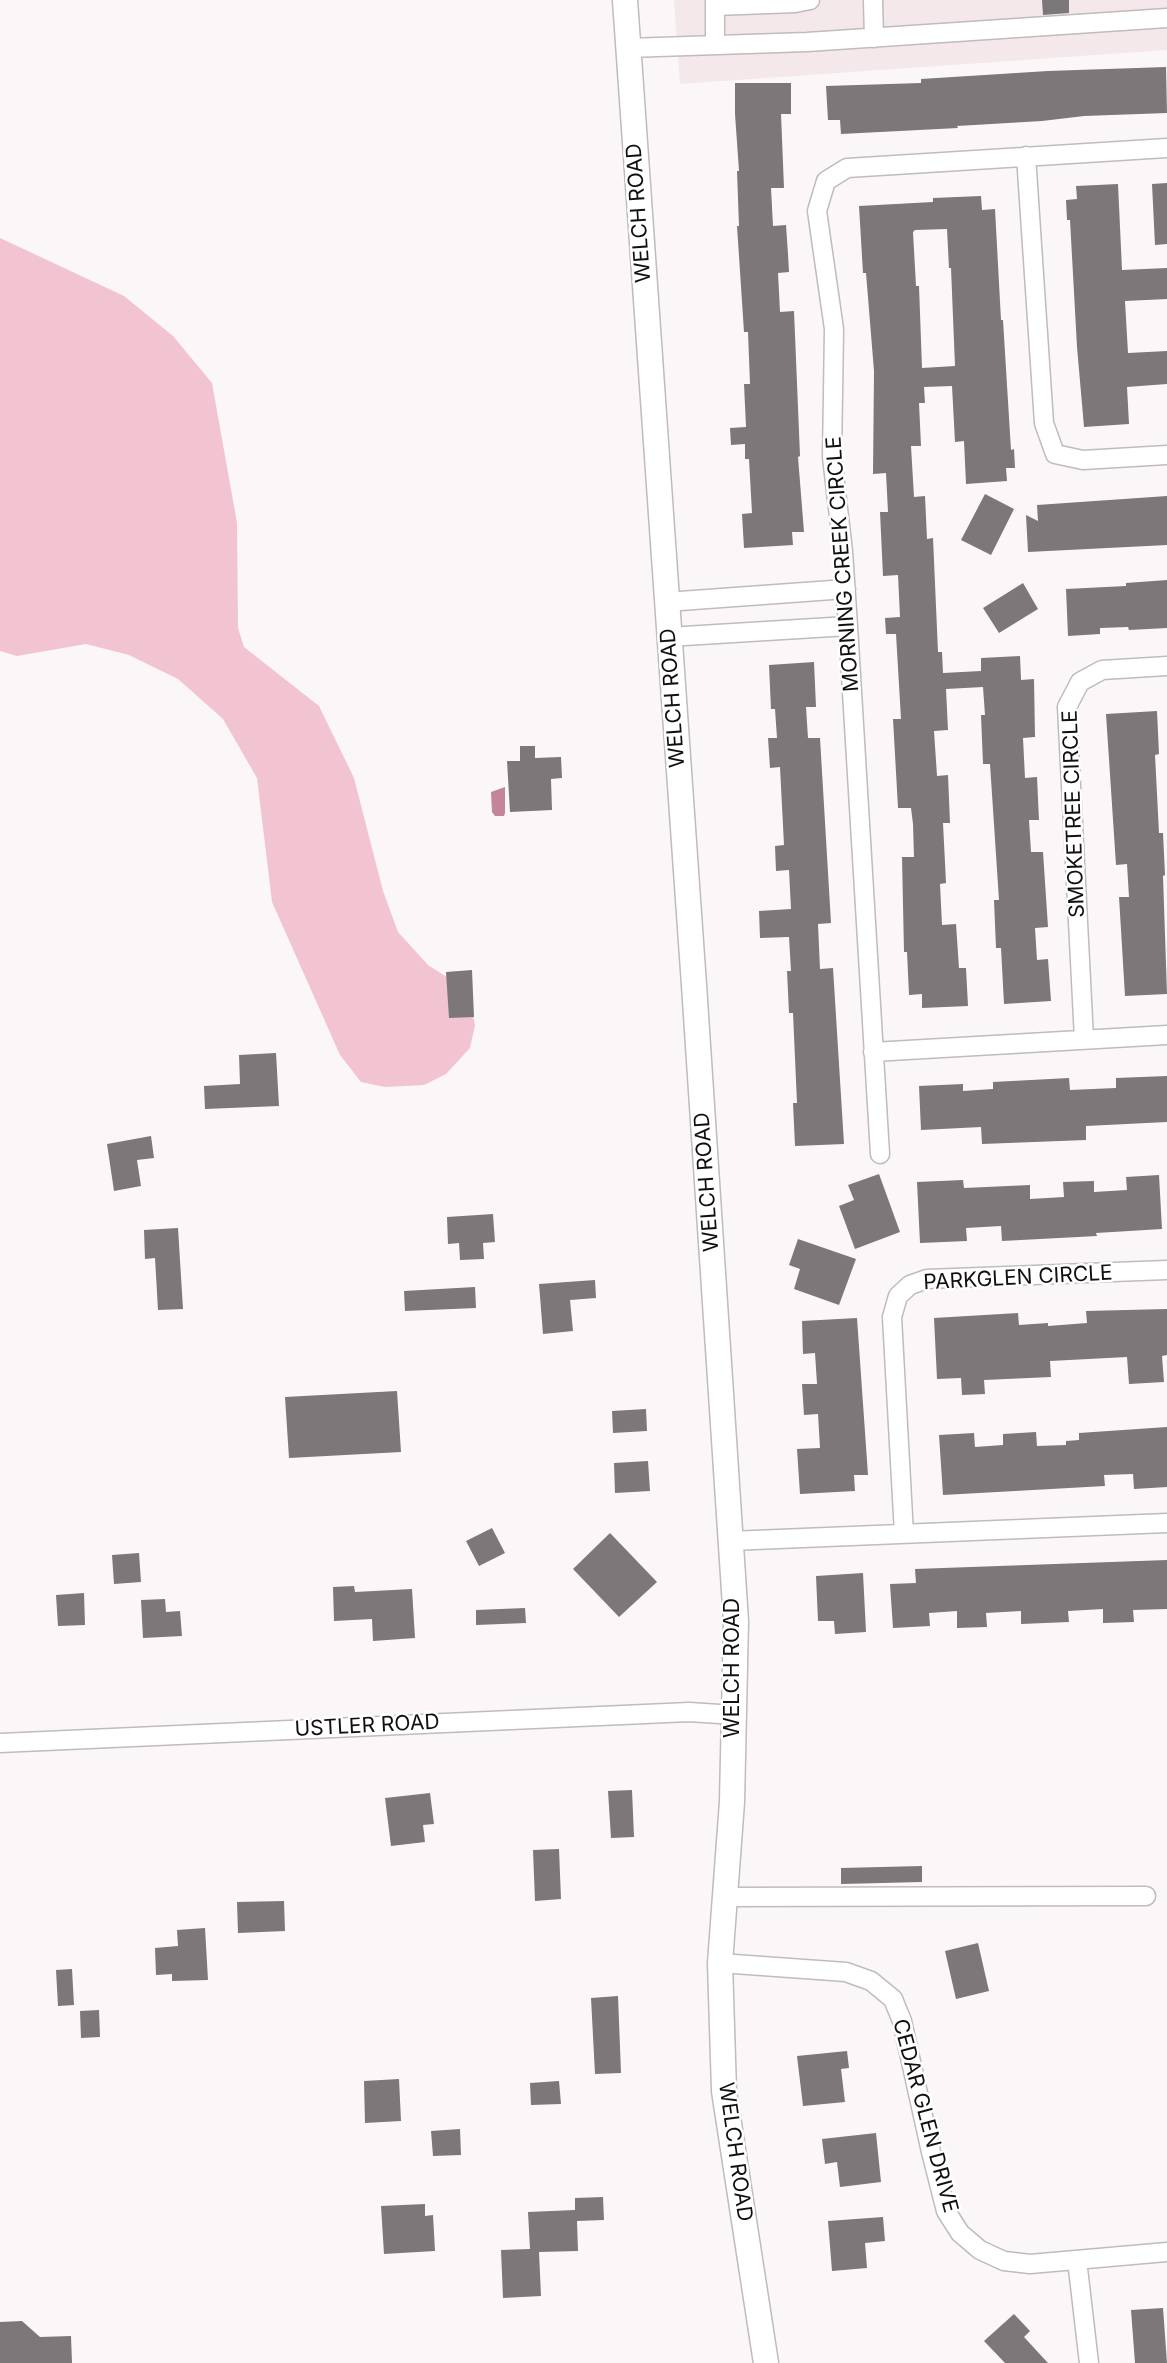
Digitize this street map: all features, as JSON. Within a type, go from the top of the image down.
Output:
[{"type":"main road","name":"WELCH ROAD","points":[[625,0],[736,1621],[732,1802],[723,1897],[720,1963],[724,2091],[766,2363]]},
{"type":"street","points":[[715,45],[715,3],[795,3],[810,0]]},
{"type":"street","points":[[873,0],[874,38]]},
{"type":"street","points":[[628,48],[874,38],[1167,18]]},
{"type":"street","name":"MORNING CREEK CIRCLE","points":[[880,1154],[849,626],[832,457],[834,329],[817,211],[826,181],[847,168],[1167,148]]},
{"type":"street","points":[[1026,156],[1044,423],[1055,454],[1083,460],[1167,455]]},
{"type":"street","points":[[666,602],[846,589]]},
{"type":"street","points":[[668,637],[849,626]]},
{"type":"street","name":"SMOKETREE CIRCLE","points":[[1084,1039],[1067,708],[1080,682],[1102,670],[1167,666]]},
{"type":"street","points":[[873,1052],[1167,1035]]},
{"type":"street","name":"PARKGLEN CIRCLE","points":[[904,1534],[892,1317],[898,1296],[910,1285],[927,1279],[1167,1270]]},
{"type":"street","points":[[730,1541],[1167,1523]]},
{"type":"street","name":"USTLER ROAD","points":[[0,1743],[689,1712],[735,1715]]},
{"type":"street","points":[[723,1897],[1146,1896]]},
{"type":"street","name":"CEDAR GLEN DRIVE","points":[[720,1963],[846,1972],[872,1981],[893,1999],[902,2020],[942,2198],[957,2227],[980,2250],[1004,2261],[1030,2264],[1167,2252]]},
{"type":"street","points":[[1077,2260],[1089,2363]]},
{"type":"shaded area","points":[[674,0],[1167,0],[1167,50],[680,84]]},
{"type":"shaded area","points":[[0,238],[124,296],[173,336],[212,383],[237,523],[238,628],[244,647],[319,706],[354,778],[383,891],[398,932],[428,965],[467,990],[475,1025],[470,1048],[446,1074],[424,1085],[385,1087],[361,1082],[340,1055],[272,902],[257,778],[223,719],[178,679],[129,655],[86,644],[17,656],[0,651]]},
{"type":"shaded area","points":[[505,787],[504,816],[495,816],[492,812],[491,792]]},
{"type":"building","points":[[1042,0],[1069,0],[1069,13],[1043,15]]},
{"type":"building","points":[[1166,67],[1167,113],[1084,116],[957,126],[958,128],[841,134],[840,120],[828,120],[826,86],[921,83],[921,79],[1048,71]]},
{"type":"building","points":[[735,83],[791,83],[791,114],[781,114],[784,188],[771,188],[773,226],[786,225],[789,272],[778,273],[780,312],[794,311],[800,456],[798,457],[804,532],[792,532],[793,545],[744,548],[742,514],[752,513],[749,459],[745,459],[745,444],[731,445],[730,428],[746,427],[744,384],[750,384],[748,332],[744,332],[737,226],[739,226],[737,171],[739,171]]},
{"type":"building","points":[[1167,183],[1167,244],[1155,245],[1152,184]]},
{"type":"building","points":[[1118,184],[1122,270],[1167,268],[1167,299],[1125,301],[1128,353],[1167,351],[1167,384],[1127,387],[1129,424],[1084,427],[1070,220],[1067,220],[1066,200],[1077,199],[1076,186]]},
{"type":"building","points":[[981,196],[982,210],[995,209],[1011,450],[1014,449],[1015,468],[1006,468],[1007,481],[966,484],[964,441],[955,442],[952,386],[924,387],[925,403],[919,403],[921,446],[911,446],[914,497],[925,496],[927,539],[933,538],[938,652],[942,652],[943,673],[981,671],[981,658],[1020,656],[1021,680],[1034,679],[1035,737],[1023,738],[1025,778],[1037,777],[1039,820],[1029,820],[1031,852],[1043,852],[1048,927],[1035,928],[1037,960],[1048,959],[1051,1001],[1004,1004],[1001,948],[996,948],[994,900],[999,900],[990,764],[983,764],[981,715],[985,715],[983,687],[946,689],[948,730],[934,731],[937,776],[948,775],[950,823],[943,823],[946,883],[940,884],[942,925],[956,924],[959,968],[966,968],[968,1006],[922,1008],[922,994],[909,995],[907,952],[904,952],[902,857],[914,857],[913,824],[911,808],[898,808],[893,719],[901,719],[896,634],[886,634],[885,618],[900,617],[898,575],[883,576],[880,512],[888,512],[886,473],[873,474],[874,371],[866,273],[863,273],[859,206],[933,202],[933,198]],"holes":[[[947,229],[949,268],[951,268],[955,366],[922,368],[919,286],[916,286],[913,232],[915,230]]]},
{"type":"building","points":[[985,494],[1014,509],[991,555],[961,540]]},
{"type":"building","points":[[1167,496],[1167,545],[1028,552],[1026,515],[1038,521],[1037,505]]},
{"type":"building","points":[[1167,580],[1167,628],[1129,630],[1128,627],[1100,628],[1100,634],[1068,636],[1066,589],[1126,586],[1126,583]]},
{"type":"building","points":[[1023,583],[1038,609],[999,633],[983,608]]},
{"type":"building","points":[[814,662],[816,707],[806,707],[808,738],[820,738],[831,923],[818,924],[820,969],[833,968],[844,1144],[795,1146],[793,1103],[797,1103],[793,1013],[789,1013],[787,971],[791,971],[789,937],[760,938],[759,911],[791,909],[789,870],[776,871],[775,846],[784,845],[780,767],[770,768],[768,738],[777,738],[775,709],[771,709],[769,665]]},
{"type":"building","points":[[1157,711],[1159,754],[1155,755],[1159,833],[1163,833],[1167,994],[1125,996],[1119,897],[1129,897],[1127,864],[1116,865],[1106,714]]},
{"type":"building","points":[[520,746],[535,746],[535,758],[561,757],[562,778],[551,779],[552,810],[510,812],[507,761],[520,761]]},
{"type":"building","points":[[472,970],[474,1017],[449,1018],[446,972]]},
{"type":"building","points":[[276,1053],[279,1106],[205,1109],[204,1086],[240,1084],[239,1055]]},
{"type":"building","points":[[1167,1076],[1167,1122],[1086,1126],[1086,1140],[982,1144],[981,1127],[921,1130],[919,1086],[963,1084],[963,1091],[993,1089],[993,1082],[1069,1078],[1070,1090],[1116,1088],[1116,1078]]},
{"type":"building","points":[[151,1136],[154,1158],[137,1160],[141,1186],[114,1191],[107,1144]]},
{"type":"building","points":[[879,1174],[900,1232],[855,1249],[839,1206],[854,1200],[848,1185]]},
{"type":"building","points":[[1159,1175],[1162,1229],[1096,1233],[1097,1236],[1002,1241],[1001,1226],[966,1228],[967,1241],[920,1243],[917,1182],[963,1180],[964,1188],[1030,1185],[1030,1199],[1064,1197],[1063,1182],[1094,1181],[1094,1192],[1127,1190],[1126,1177]]},
{"type":"building","points":[[493,1214],[495,1242],[483,1243],[484,1259],[460,1260],[459,1243],[448,1244],[447,1217]]},
{"type":"building","points":[[178,1228],[183,1309],[158,1310],[155,1258],[145,1259],[144,1230]]},
{"type":"building","points":[[798,1239],[856,1259],[839,1305],[794,1289],[800,1269],[789,1265]]},
{"type":"building","points":[[595,1280],[596,1298],[570,1300],[573,1331],[543,1334],[539,1284]]},
{"type":"building","points":[[475,1287],[476,1308],[405,1311],[404,1291]]},
{"type":"building","points":[[1167,1309],[1167,1355],[1162,1356],[1164,1382],[1129,1384],[1127,1357],[1050,1361],[1051,1377],[984,1380],[985,1394],[962,1395],[961,1378],[937,1379],[934,1318],[1018,1313],[1019,1325],[1048,1323],[1048,1326],[1087,1323],[1086,1311]]},
{"type":"building","points":[[857,1318],[868,1475],[854,1475],[855,1491],[800,1494],[797,1449],[820,1448],[818,1414],[804,1415],[802,1384],[817,1384],[815,1353],[803,1354],[802,1321]]},
{"type":"building","points":[[397,1391],[401,1452],[289,1458],[285,1397]]},
{"type":"building","points":[[646,1409],[647,1431],[613,1433],[612,1411]]},
{"type":"building","points":[[1167,1427],[1167,1487],[1134,1489],[1133,1474],[1104,1475],[1105,1486],[943,1495],[939,1435],[974,1433],[975,1447],[1003,1445],[1003,1434],[1036,1432],[1037,1446],[1066,1445],[1066,1441],[1079,1440],[1079,1433]]},
{"type":"building","points":[[648,1461],[650,1491],[615,1493],[614,1463]]},
{"type":"building","points":[[492,1528],[505,1553],[479,1566],[466,1541]]},
{"type":"building","points":[[610,1533],[657,1582],[619,1617],[573,1569]]},
{"type":"building","points":[[139,1553],[141,1582],[114,1584],[112,1555]]},
{"type":"building","points":[[1167,1560],[1167,1609],[1133,1610],[1134,1622],[1103,1623],[1103,1609],[1068,1611],[1069,1622],[1021,1624],[1021,1611],[986,1613],[987,1627],[957,1628],[957,1611],[929,1613],[930,1626],[893,1628],[890,1584],[916,1583],[915,1569]]},
{"type":"building","points":[[863,1573],[866,1632],[835,1634],[834,1621],[818,1621],[816,1576]]},
{"type":"building","points":[[354,1586],[355,1592],[412,1589],[415,1638],[373,1641],[372,1619],[334,1621],[333,1587]]},
{"type":"building","points":[[84,1593],[85,1625],[58,1626],[56,1595]]},
{"type":"building","points":[[165,1599],[166,1612],[180,1611],[182,1636],[143,1638],[141,1600]]},
{"type":"building","points":[[525,1608],[526,1623],[476,1625],[476,1610]]},
{"type":"building","points":[[632,1790],[634,1837],[611,1838],[608,1791]]},
{"type":"building","points":[[430,1793],[434,1824],[423,1825],[425,1842],[391,1846],[385,1798]]},
{"type":"building","points":[[559,1849],[561,1899],[535,1901],[533,1850]]},
{"type":"building","points":[[922,1866],[922,1882],[841,1884],[841,1868]]},
{"type":"building","points":[[284,1901],[285,1931],[238,1933],[237,1902]]},
{"type":"building","points":[[205,1928],[208,1980],[172,1981],[172,1974],[156,1975],[155,1948],[178,1946],[177,1930]]},
{"type":"building","points":[[978,1943],[989,1991],[956,1999],[945,1951]]},
{"type":"building","points":[[72,1969],[74,2005],[58,2006],[56,1970]]},
{"type":"building","points":[[618,1996],[621,2073],[595,2074],[591,1998]]},
{"type":"building","points":[[99,2010],[100,2037],[81,2038],[80,2011]]},
{"type":"building","points":[[847,2051],[849,2068],[841,2069],[845,2102],[803,2106],[797,2056]]},
{"type":"building","points":[[399,2079],[401,2121],[365,2123],[364,2081]]},
{"type":"building","points":[[559,2081],[561,2104],[531,2105],[530,2083]]},
{"type":"building","points":[[460,2129],[461,2155],[433,2156],[431,2131]]},
{"type":"building","points":[[876,2133],[881,2182],[840,2187],[837,2162],[825,2164],[822,2139]]},
{"type":"building","points":[[603,2197],[604,2220],[577,2221],[578,2251],[539,2252],[541,2296],[503,2298],[501,2250],[530,2249],[528,2212],[575,2210],[575,2198]]},
{"type":"building","points":[[425,2204],[425,2216],[433,2215],[435,2251],[384,2254],[381,2206]]},
{"type":"building","points":[[883,2217],[885,2241],[865,2243],[867,2268],[832,2271],[828,2221]]},
{"type":"building","points":[[1163,2308],[1167,2363],[1135,2363],[1131,2310]]},
{"type":"building","points":[[1014,2314],[1030,2331],[1024,2337],[1048,2363],[1005,2363],[984,2341]]},
{"type":"building","points":[[22,2321],[40,2337],[71,2336],[72,2363],[0,2363],[0,2322]]}]
